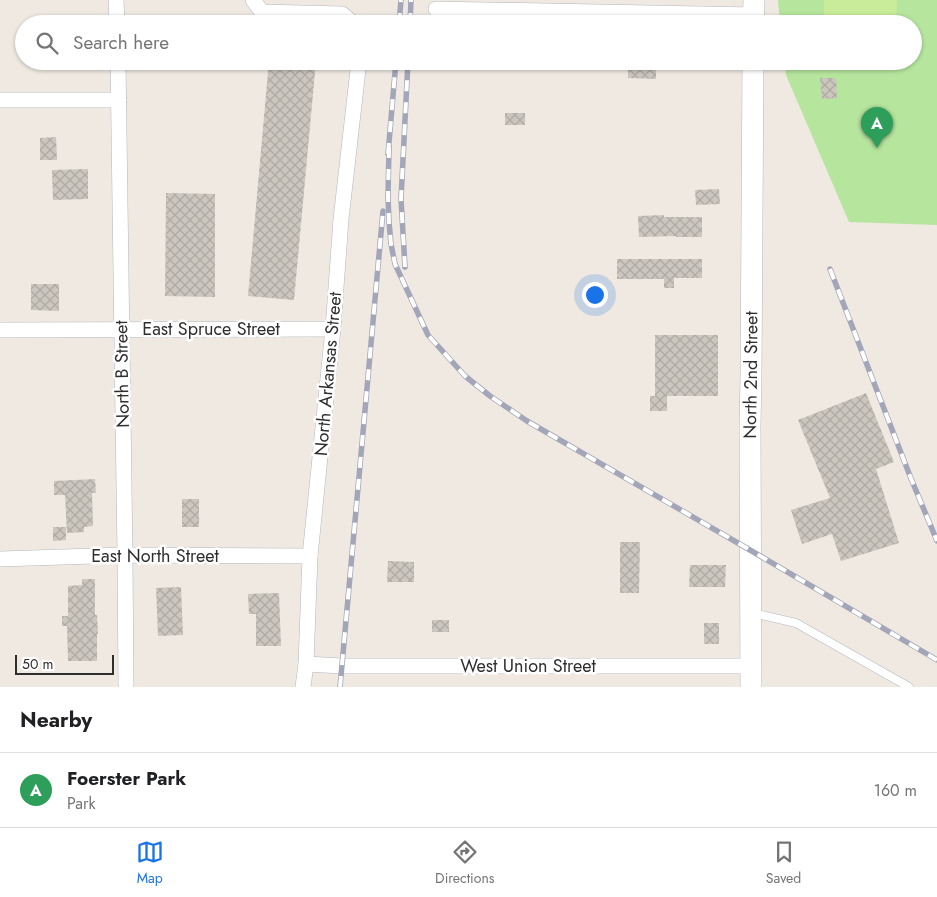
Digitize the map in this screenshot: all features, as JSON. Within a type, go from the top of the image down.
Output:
[{"type":"main road","name":"North 2nd Street","points":[[751,687],[750,426],[752,375],[753,70]]},
{"type":"street","points":[[116,0],[117,15]]},
{"type":"street","points":[[253,0],[262,12],[343,15]]},
{"type":"street","points":[[436,9],[753,13]]},
{"type":"street","name":"North B Street","points":[[118,70],[126,687]]},
{"type":"street","name":"North Arkansas Street","points":[[303,687],[306,664],[310,556],[333,329],[341,219],[358,70]]},
{"type":"street","points":[[0,100],[119,100]]},
{"type":"street","name":"East Spruce Street","points":[[0,330],[333,329]]},
{"type":"street","name":"East North Street","points":[[0,559],[125,555],[310,556]]},
{"type":"street","name":"West Union Street","points":[[306,664],[342,666],[751,666]]},
{"type":"lane","points":[[751,613],[796,623],[909,687]]},
{"type":"green space","points":[[778,0],[937,0],[937,225],[849,222],[786,75],[786,70],[922,70],[922,15],[779,15]]},
{"type":"green space","points":[[824,0],[897,0],[896,15],[824,15]]},
{"type":"building","points":[[268,70],[315,70],[294,300],[248,296]]},
{"type":"building","points":[[628,70],[656,70],[656,79],[628,78]]},
{"type":"building","points":[[820,78],[836,78],[837,98],[822,99]]},
{"type":"building","points":[[505,113],[525,113],[525,125],[505,125]]},
{"type":"building","points":[[56,137],[57,160],[40,160],[40,138]]},
{"type":"building","points":[[88,169],[88,199],[53,200],[52,170]]},
{"type":"building","points":[[719,189],[720,204],[696,205],[695,190]]},
{"type":"building","points":[[166,193],[215,194],[215,297],[165,296]]},
{"type":"building","points":[[664,215],[664,217],[702,217],[702,237],[639,237],[638,216]]},
{"type":"building","points":[[617,259],[702,259],[702,278],[674,278],[674,288],[664,288],[664,279],[617,279]]},
{"type":"building","points":[[31,284],[59,284],[59,311],[31,310]]},
{"type":"building","points":[[655,335],[718,335],[718,396],[667,396],[667,411],[650,411],[650,396],[655,396]]},
{"type":"building","points":[[866,393],[894,462],[876,469],[899,543],[841,561],[832,534],[802,544],[791,510],[830,498],[798,420]]},
{"type":"building","points":[[95,479],[96,493],[92,493],[93,526],[84,527],[84,532],[67,533],[65,495],[54,495],[54,481]]},
{"type":"building","points":[[182,499],[199,499],[199,527],[182,527]]},
{"type":"building","points":[[53,527],[66,527],[66,540],[53,541]]},
{"type":"building","points":[[620,542],[640,542],[639,593],[620,593]]},
{"type":"building","points":[[388,561],[414,562],[414,582],[387,582]]},
{"type":"building","points":[[690,565],[726,565],[725,587],[689,587]]},
{"type":"building","points":[[82,579],[95,579],[95,615],[97,615],[98,634],[97,661],[68,661],[67,626],[62,626],[62,616],[68,616],[68,586],[82,585]]},
{"type":"building","points":[[181,587],[183,635],[158,636],[156,588]]},
{"type":"building","points":[[279,593],[281,646],[256,646],[256,614],[249,614],[248,594]]},
{"type":"building","points":[[432,620],[449,620],[449,632],[432,632]]},
{"type":"building","points":[[704,623],[719,623],[719,644],[704,644]]},
{"type":"railway","points":[[400,15],[401,0]]},
{"type":"railway","points":[[410,15],[411,0]]},
{"type":"railway","points":[[388,154],[395,70]]},
{"type":"railway","points":[[405,267],[401,199],[408,70]]},
{"type":"railway","points":[[389,147],[389,222],[395,264],[428,335],[465,376],[490,396],[527,421],[937,660]]},
{"type":"railway","points":[[340,687],[383,211]]},
{"type":"railway","points":[[830,269],[937,541]]},
{"type":"place","name":"Foerster Park","points":[[877,148]]}]
